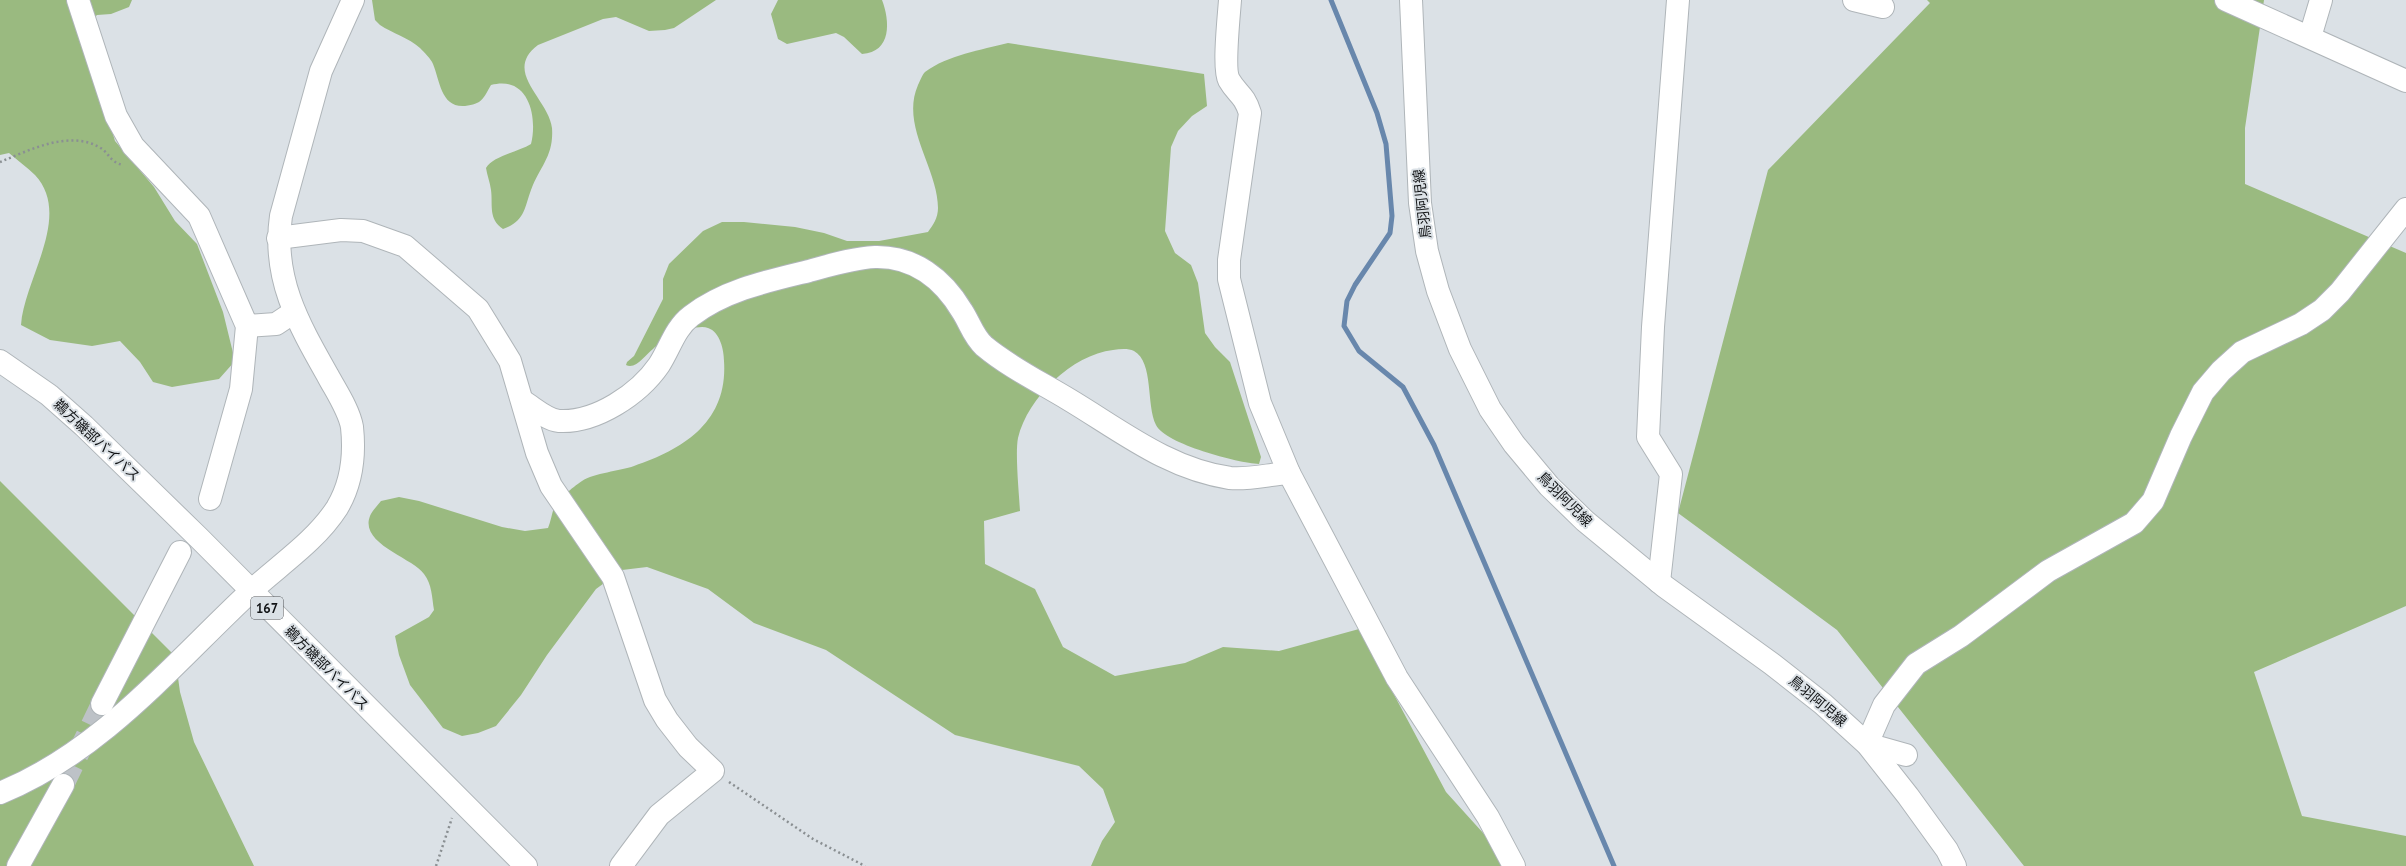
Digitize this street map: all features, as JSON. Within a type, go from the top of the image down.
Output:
[{"type":"main road","points":[[78,0],[116,116],[133,146],[199,216],[247,326],[241,389],[210,499]]},
{"type":"main road","points":[[0,793],[24,783],[62,760],[115,722],[251,592],[310,540],[336,508],[349,480],[354,454],[351,425],[341,400],[294,312],[280,263],[278,238],[281,216],[292,172],[321,71],[353,0]]},
{"type":"main road","points":[[1230,0],[1226,66],[1228,79],[1245,99],[1250,113],[1229,260],[1229,279],[1260,404],[1289,472],[1397,678],[1488,818],[1514,866]]},
{"type":"main road","name":"鳥羽阿児線","points":[[1411,0],[1420,203],[1427,251],[1438,291],[1460,349],[1490,409],[1514,444],[1549,486],[1585,521],[1659,582],[1772,664],[1823,704],[1867,744],[1908,796],[1947,850],[1955,866]]},
{"type":"main road","points":[[1659,582],[1671,474],[1648,437],[1653,327],[1678,0]]},
{"type":"main road","points":[[1854,0],[1882,7]]},
{"type":"main road","points":[[2226,0],[2406,80]]},
{"type":"main road","points":[[2310,37],[2321,0]]},
{"type":"main road","points":[[1906,755],[1867,744],[1884,705],[1916,664],[1961,636],[2048,571],[2134,522],[2153,501],[2181,436],[2203,392],[2221,371],[2242,352],[2301,324],[2322,310],[2340,292],[2406,208]]},
{"type":"main road","points":[[278,238],[341,230],[363,231],[405,246],[478,309],[510,361],[524,402],[537,453],[551,486],[613,577],[655,700],[667,720],[688,747],[713,771],[659,815],[621,866]]},
{"type":"main road","points":[[524,402],[545,416],[558,421],[585,417],[607,409],[626,397],[643,383],[658,365],[682,324],[711,303],[756,285],[849,260],[874,257],[899,258],[924,269],[938,280],[962,312],[974,335],[992,352],[1100,418],[1136,444],[1191,468],[1232,478],[1289,472]]},
{"type":"main road","points":[[247,326],[276,324],[294,312]]},
{"type":"main road","name":"鵜方磯部バイパス","points":[[0,361],[49,395],[84,426],[526,866]]},
{"type":"main road","points":[[102,704],[180,552]]},
{"type":"main road","points":[[18,866],[63,785]]},
{"type":"path","points":[[0,162],[42,144],[80,140],[100,148],[115,163],[130,166]]},
{"type":"path","points":[[713,771],[813,839],[865,866]]},
{"type":"path","points":[[436,866],[449,824],[463,803]]},
{"type":"green space","points":[[0,0],[132,0],[129,7],[111,14],[97,15],[82,30],[115,141],[154,187],[175,221],[197,244],[223,312],[235,361],[219,379],[172,387],[153,382],[140,362],[120,341],[92,346],[50,340],[21,325],[24,307],[48,228],[49,209],[45,191],[35,175],[9,153],[0,155]]},
{"type":"green space","points":[[372,0],[716,0],[674,28],[649,31],[616,17],[603,19],[538,45],[528,55],[525,65],[526,75],[530,86],[549,117],[552,128],[551,146],[549,154],[531,190],[523,214],[516,222],[503,229],[498,225],[493,216],[491,190],[486,168],[494,160],[531,144],[533,122],[528,100],[522,92],[514,86],[504,84],[491,85],[484,97],[475,104],[465,106],[451,103],[443,92],[433,64],[429,58],[416,44],[385,28],[375,20]]},
{"type":"green space","points":[[778,0],[882,0],[885,8],[887,26],[884,42],[879,48],[872,52],[862,54],[844,37],[836,33],[787,44],[778,39],[771,14]]},
{"type":"green space","points":[[1927,0],[2264,0],[2245,128],[2245,184],[2406,253],[2406,606],[2254,672],[2302,816],[2406,836],[2406,866],[2024,866],[1837,630],[1678,513],[1768,170],[1930,3]]},
{"type":"green space","points":[[1008,43],[1204,74],[1207,106],[1192,116],[1178,131],[1171,147],[1165,231],[1175,253],[1191,265],[1198,283],[1205,333],[1215,347],[1230,362],[1261,457],[1259,464],[1235,460],[1187,445],[1162,432],[1156,425],[1153,417],[1149,385],[1144,364],[1134,351],[1127,349],[1113,350],[1082,360],[1054,380],[1031,408],[1023,423],[1017,445],[1020,511],[984,521],[985,564],[1035,589],[1063,647],[1115,676],[1185,663],[1223,647],[1279,651],[1359,629],[1446,792],[1503,855],[1508,866],[1091,866],[1102,841],[1115,822],[1103,789],[1079,766],[955,735],[826,650],[754,623],[708,589],[647,567],[622,570],[596,589],[547,655],[521,695],[496,726],[478,733],[462,736],[443,728],[410,685],[399,655],[395,636],[429,617],[434,610],[432,596],[429,582],[424,574],[418,568],[389,550],[372,535],[369,526],[370,516],[381,501],[399,497],[419,501],[502,527],[525,531],[548,528],[555,505],[567,492],[582,481],[593,476],[628,468],[653,459],[686,441],[700,430],[711,416],[719,400],[723,382],[724,357],[722,347],[716,333],[708,328],[702,327],[687,330],[658,345],[641,361],[630,366],[626,365],[627,362],[634,356],[663,299],[663,279],[669,264],[703,231],[722,222],[744,222],[795,227],[824,233],[847,241],[879,241],[928,232],[936,218],[938,208],[932,178],[916,131],[914,100],[918,85],[925,72],[944,61]]},
{"type":"green space","points":[[0,481],[175,656],[180,692],[194,742],[254,866],[0,866]]},
{"type":"waterway","points":[[1331,0],[1377,113],[1386,144],[1392,216],[1390,233],[1355,285],[1347,301],[1344,326],[1359,351],[1403,387],[1434,445],[1614,866]]},
{"type":"tunnel","points":[[63,785],[102,704]]}]
